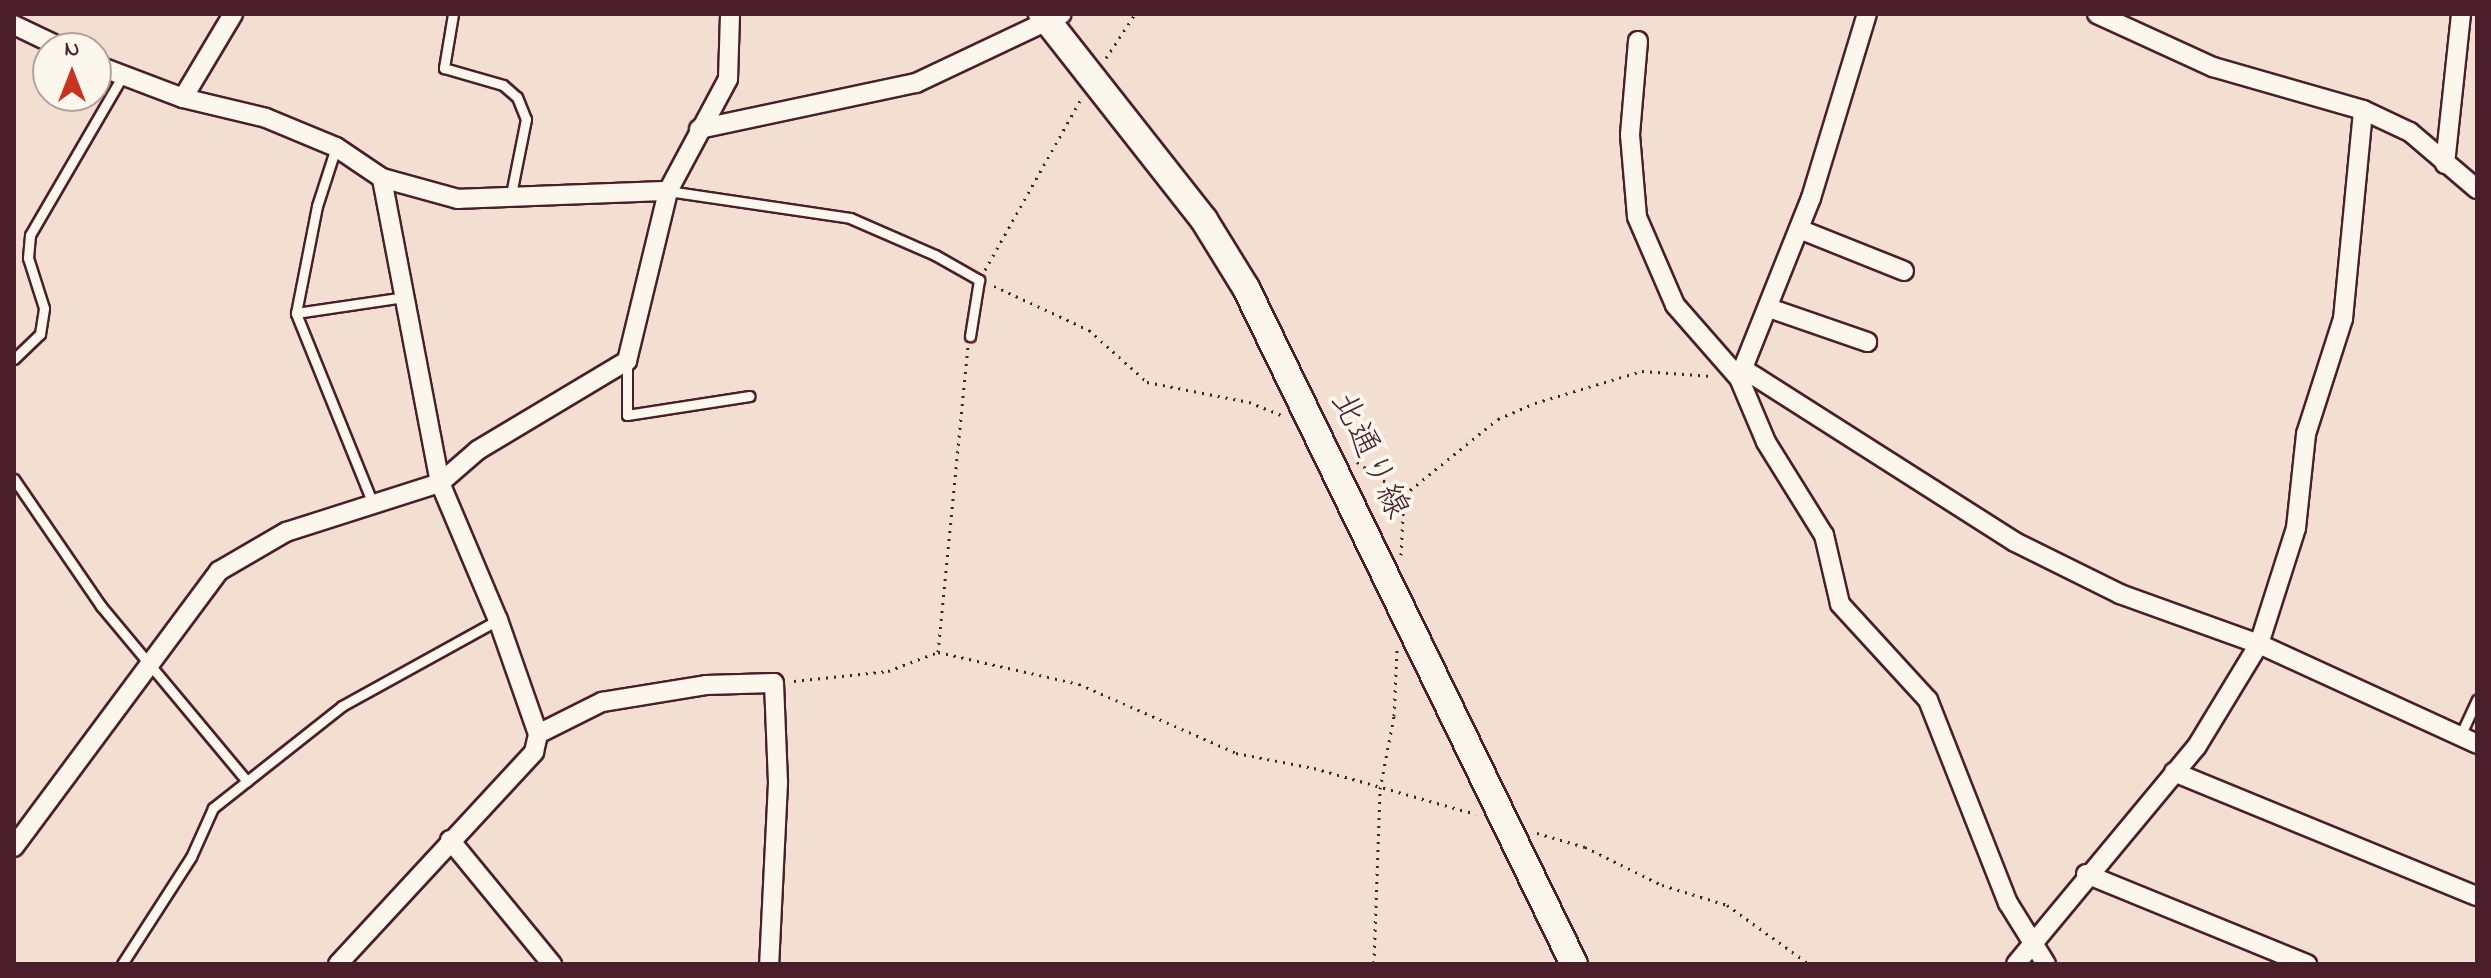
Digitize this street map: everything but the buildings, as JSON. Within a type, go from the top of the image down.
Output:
[{"type":"street","points":[[183,98],[233,14]]},
{"type":"street","points":[[14,847],[219,571],[286,532],[440,483],[478,450],[627,361],[668,191],[728,79],[730,14]]},
{"type":"street","points":[[1867,14],[1799,229],[1742,374],[1766,442],[1824,535],[1840,604],[1928,700],[2008,903],[2046,964]]},
{"type":"street","points":[[2097,14],[2213,67],[2363,110],[2410,132],[2477,189]]},
{"type":"street","points":[[2445,164],[2461,14]]},
{"type":"street","points":[[699,129],[916,83],[1050,16]]},
{"type":"street","name":"北通り線","points":[[1050,16],[1204,220],[1246,288],[1574,964]]},
{"type":"street","points":[[1638,41],[1630,135],[1637,217],[1675,305],[1742,374],[2015,542],[2120,594],[2259,644],[2468,740]]},
{"type":"street","points":[[112,72],[183,98],[266,118],[336,147],[382,178],[458,199],[668,191]]},
{"type":"street","points":[[2016,964],[2030,942],[2086,874],[2197,746],[2259,644],[2296,528],[2306,434],[2343,319],[2363,110]]},
{"type":"street","points":[[338,964],[534,752],[538,734],[498,620],[440,483],[382,178]]},
{"type":"street","points":[[1799,229],[1904,271]]},
{"type":"street","points":[[1769,308],[1867,342]]},
{"type":"street","points":[[538,734],[602,702],[706,685],[774,683],[778,809],[769,895],[769,964]]},
{"type":"street","points":[[2174,772],[2477,896]]},
{"type":"street","points":[[450,840],[552,964]]},
{"type":"street","points":[[2086,874],[2307,964]]},
{"type":"lane","points":[[453,14],[444,68],[503,85],[517,97],[526,119],[510,199]]},
{"type":"lane","points":[[14,359],[40,334],[44,308],[28,258],[30,235],[122,77]]},
{"type":"lane","points":[[336,147],[317,206],[296,313],[373,504]]},
{"type":"lane","points":[[668,191],[850,218],[979,280],[970,336]]},
{"type":"lane","points":[[296,313],[405,297]]},
{"type":"lane","points":[[627,361],[627,415],[750,396]]},
{"type":"lane","points":[[14,479],[101,606],[247,781]]},
{"type":"lane","points":[[122,964],[191,857],[213,808],[342,706],[498,620]]},
{"type":"lane","points":[[2468,740],[2477,700]]},
{"type":"path","points":[[1135,14],[1094,76],[979,280],[1089,330],[1147,382],[1249,402],[1315,429]]},
{"type":"path","points":[[938,652],[970,336]]},
{"type":"path","points":[[1401,557],[1404,495],[1498,419],[1547,399],[1642,371],[1742,374]]},
{"type":"path","points":[[1347,452],[1404,495]]},
{"type":"path","points":[[1374,963],[1380,789],[1394,716],[1397,646]]},
{"type":"path","points":[[774,683],[888,671],[938,652],[1079,684],[1236,753],[1314,768],[1585,847],[1662,885],[1727,905],[1809,964]]}]
